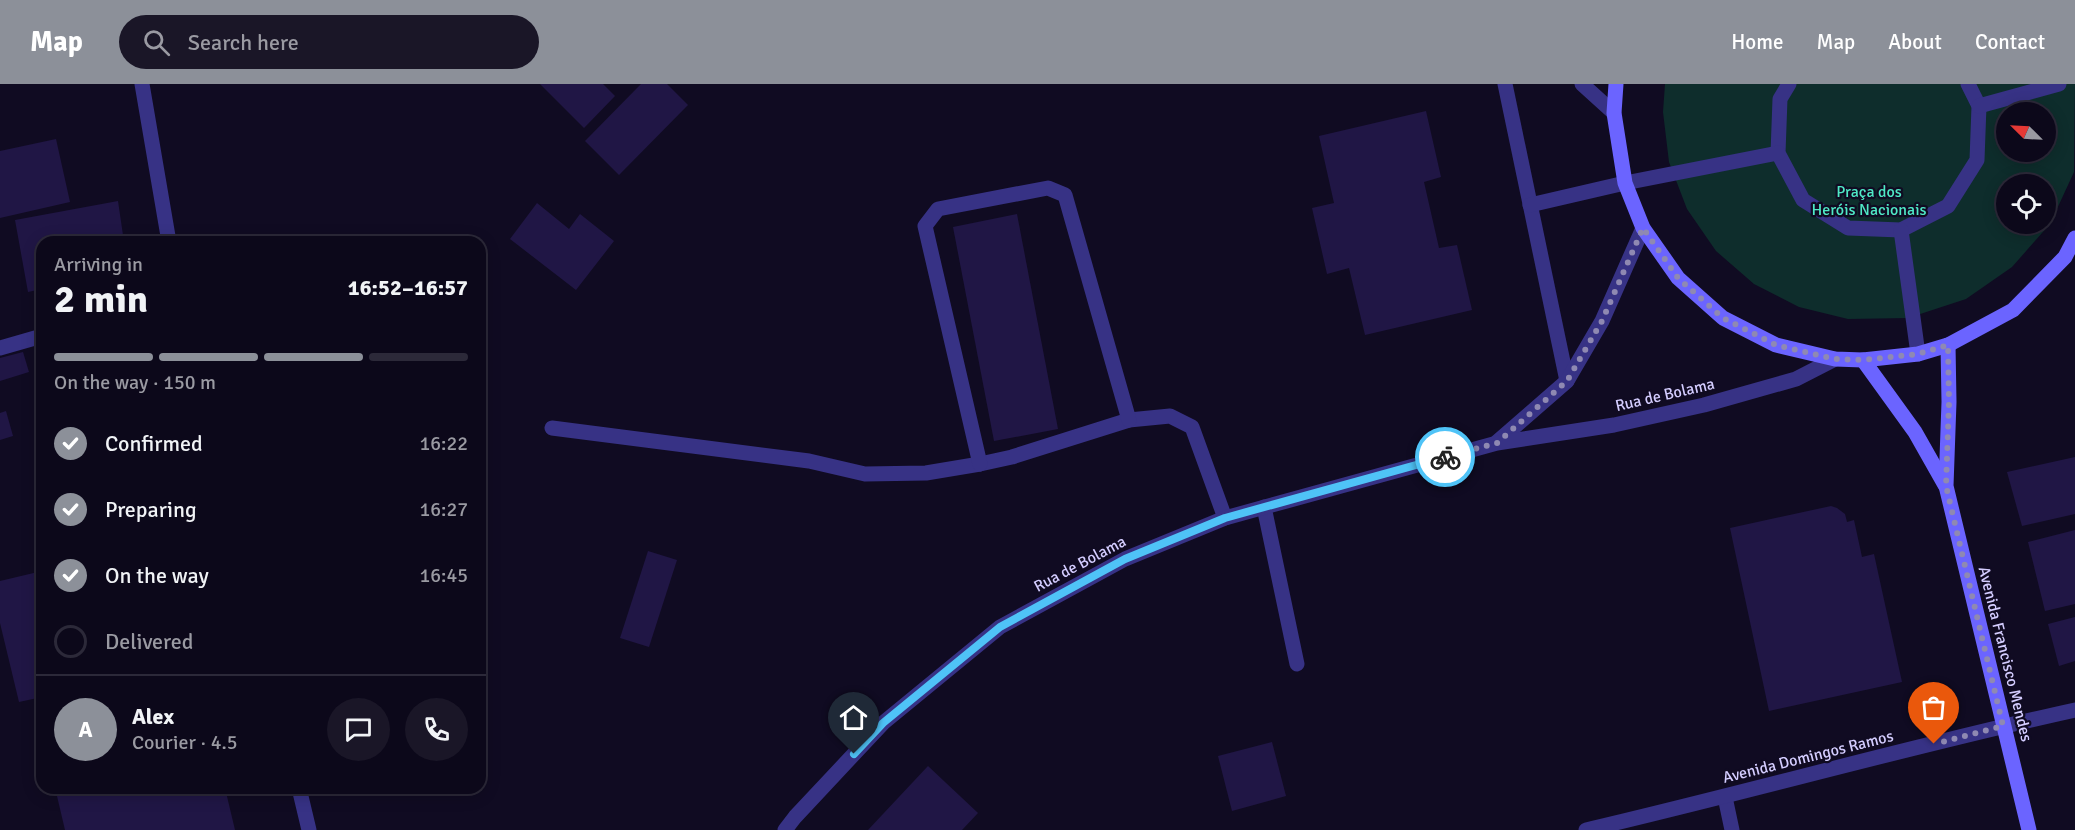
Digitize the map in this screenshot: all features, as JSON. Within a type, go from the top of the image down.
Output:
[{"type":"main road","points":[[1616,84],[1614,113],[1625,183],[1643,228],[1678,278],[1723,318],[1776,345],[1835,359],[1863,360],[1918,354],[1948,345],[2013,310],[2065,256],[2075,238]]},
{"type":"main road","points":[[1946,486],[1949,402],[1948,345]]},
{"type":"main road","points":[[1863,360],[1915,432],[1946,486]]},
{"type":"main road","name":"Avenida Francisco Mendes","points":[[1946,486],[2029,830]]},
{"type":"street","points":[[142,84],[169,236]]},
{"type":"street","points":[[1505,84],[1567,381]]},
{"type":"street","points":[[1582,84],[1614,113]]},
{"type":"street","points":[[1789,84],[1780,99],[1778,153],[1803,200],[1848,228],[1901,230],[1948,206],[1977,160],[1979,106],[1968,84]]},
{"type":"street","points":[[1979,106],[2059,84]]},
{"type":"street","points":[[1530,205],[1625,183],[1778,153]]},
{"type":"street","points":[[980,464],[926,226],[938,209],[1048,188],[1065,195],[1129,420]]},
{"type":"street","name":"Rua de Bolama","points":[[1497,443],[1567,381],[1602,321],[1643,228]]},
{"type":"street","points":[[1901,230],[1918,354]]},
{"type":"street","points":[[0,348],[36,338]]},
{"type":"street","name":"Rua de Bolama","points":[[785,830],[883,723],[1000,627],[1125,559],[1225,518],[1264,507],[1497,443],[1614,425],[1704,405],[1796,379],[1835,359]]},
{"type":"street","points":[[552,428],[809,461],[866,474],[926,473],[1012,457],[1129,420],[1170,416],[1192,427],[1225,518]]},
{"type":"street","points":[[1264,507],[1297,664]]},
{"type":"street","name":"Avenida Domingos Ramos","points":[[1586,830],[2075,710]]},
{"type":"street","points":[[300,794],[309,830]]},
{"type":"street","points":[[1725,797],[1732,830]]},
{"type":"green space","name":"Praça dos Heróis Nacionais","points":[[1665,84],[2075,84],[2074,172],[2056,211],[2056,174],[1996,174],[1996,234],[2041,234],[2012,267],[1966,299],[1908,318],[1848,319],[1799,307],[1754,284],[1716,251],[1687,209],[1669,162],[1663,112]]},
{"type":"building","points":[[540,84],[603,84],[615,96],[584,128]]},
{"type":"building","points":[[641,84],[667,84],[688,105],[619,175],[585,141]]},
{"type":"building","points":[[1426,111],[1441,177],[1424,182],[1439,248],[1457,245],[1472,310],[1365,335],[1349,268],[1327,274],[1312,208],[1334,203],[1319,136]]},
{"type":"building","points":[[56,139],[70,202],[0,218],[0,151]]},
{"type":"building","points":[[118,201],[123,236],[36,236],[36,290],[28,292],[15,220]]},
{"type":"building","points":[[537,203],[569,229],[580,214],[614,241],[576,290],[510,239]]},
{"type":"building","points":[[1017,214],[1058,429],[994,441],[953,227]]},
{"type":"building","points":[[23,352],[29,372],[0,381],[0,358]]},
{"type":"building","points":[[6,411],[13,436],[0,440],[0,413]]},
{"type":"building","points":[[2075,457],[2075,514],[2022,526],[2007,472]]},
{"type":"building","points":[[1831,506],[1845,514],[1847,522],[1854,520],[1862,557],[1874,554],[1902,682],[1769,711],[1730,528]]},
{"type":"building","points":[[2075,530],[2075,604],[2045,611],[2028,542]]},
{"type":"building","points":[[648,551],[677,560],[649,647],[620,638]]},
{"type":"building","points":[[36,572],[36,698],[19,702],[0,623],[0,581]]},
{"type":"building","points":[[2075,617],[2075,661],[2059,666],[2048,624]]},
{"type":"building","points":[[1272,742],[1286,796],[1232,811],[1218,756]]},
{"type":"building","points":[[928,766],[978,813],[962,830],[868,830]]},
{"type":"building","points":[[66,794],[226,794],[235,830],[65,830],[57,796]]},
{"type":"way so far","points":[[1445,457],[1497,443],[1567,381],[1602,321],[1643,228],[1678,278],[1723,318],[1776,345],[1835,359],[1863,360],[1918,354],[1948,345],[1949,402],[1946,486],[2003,726],[1934,744]]},
{"type":"route","points":[[854,754],[883,723],[1000,627],[1125,559],[1225,518],[1445,457]]}]
